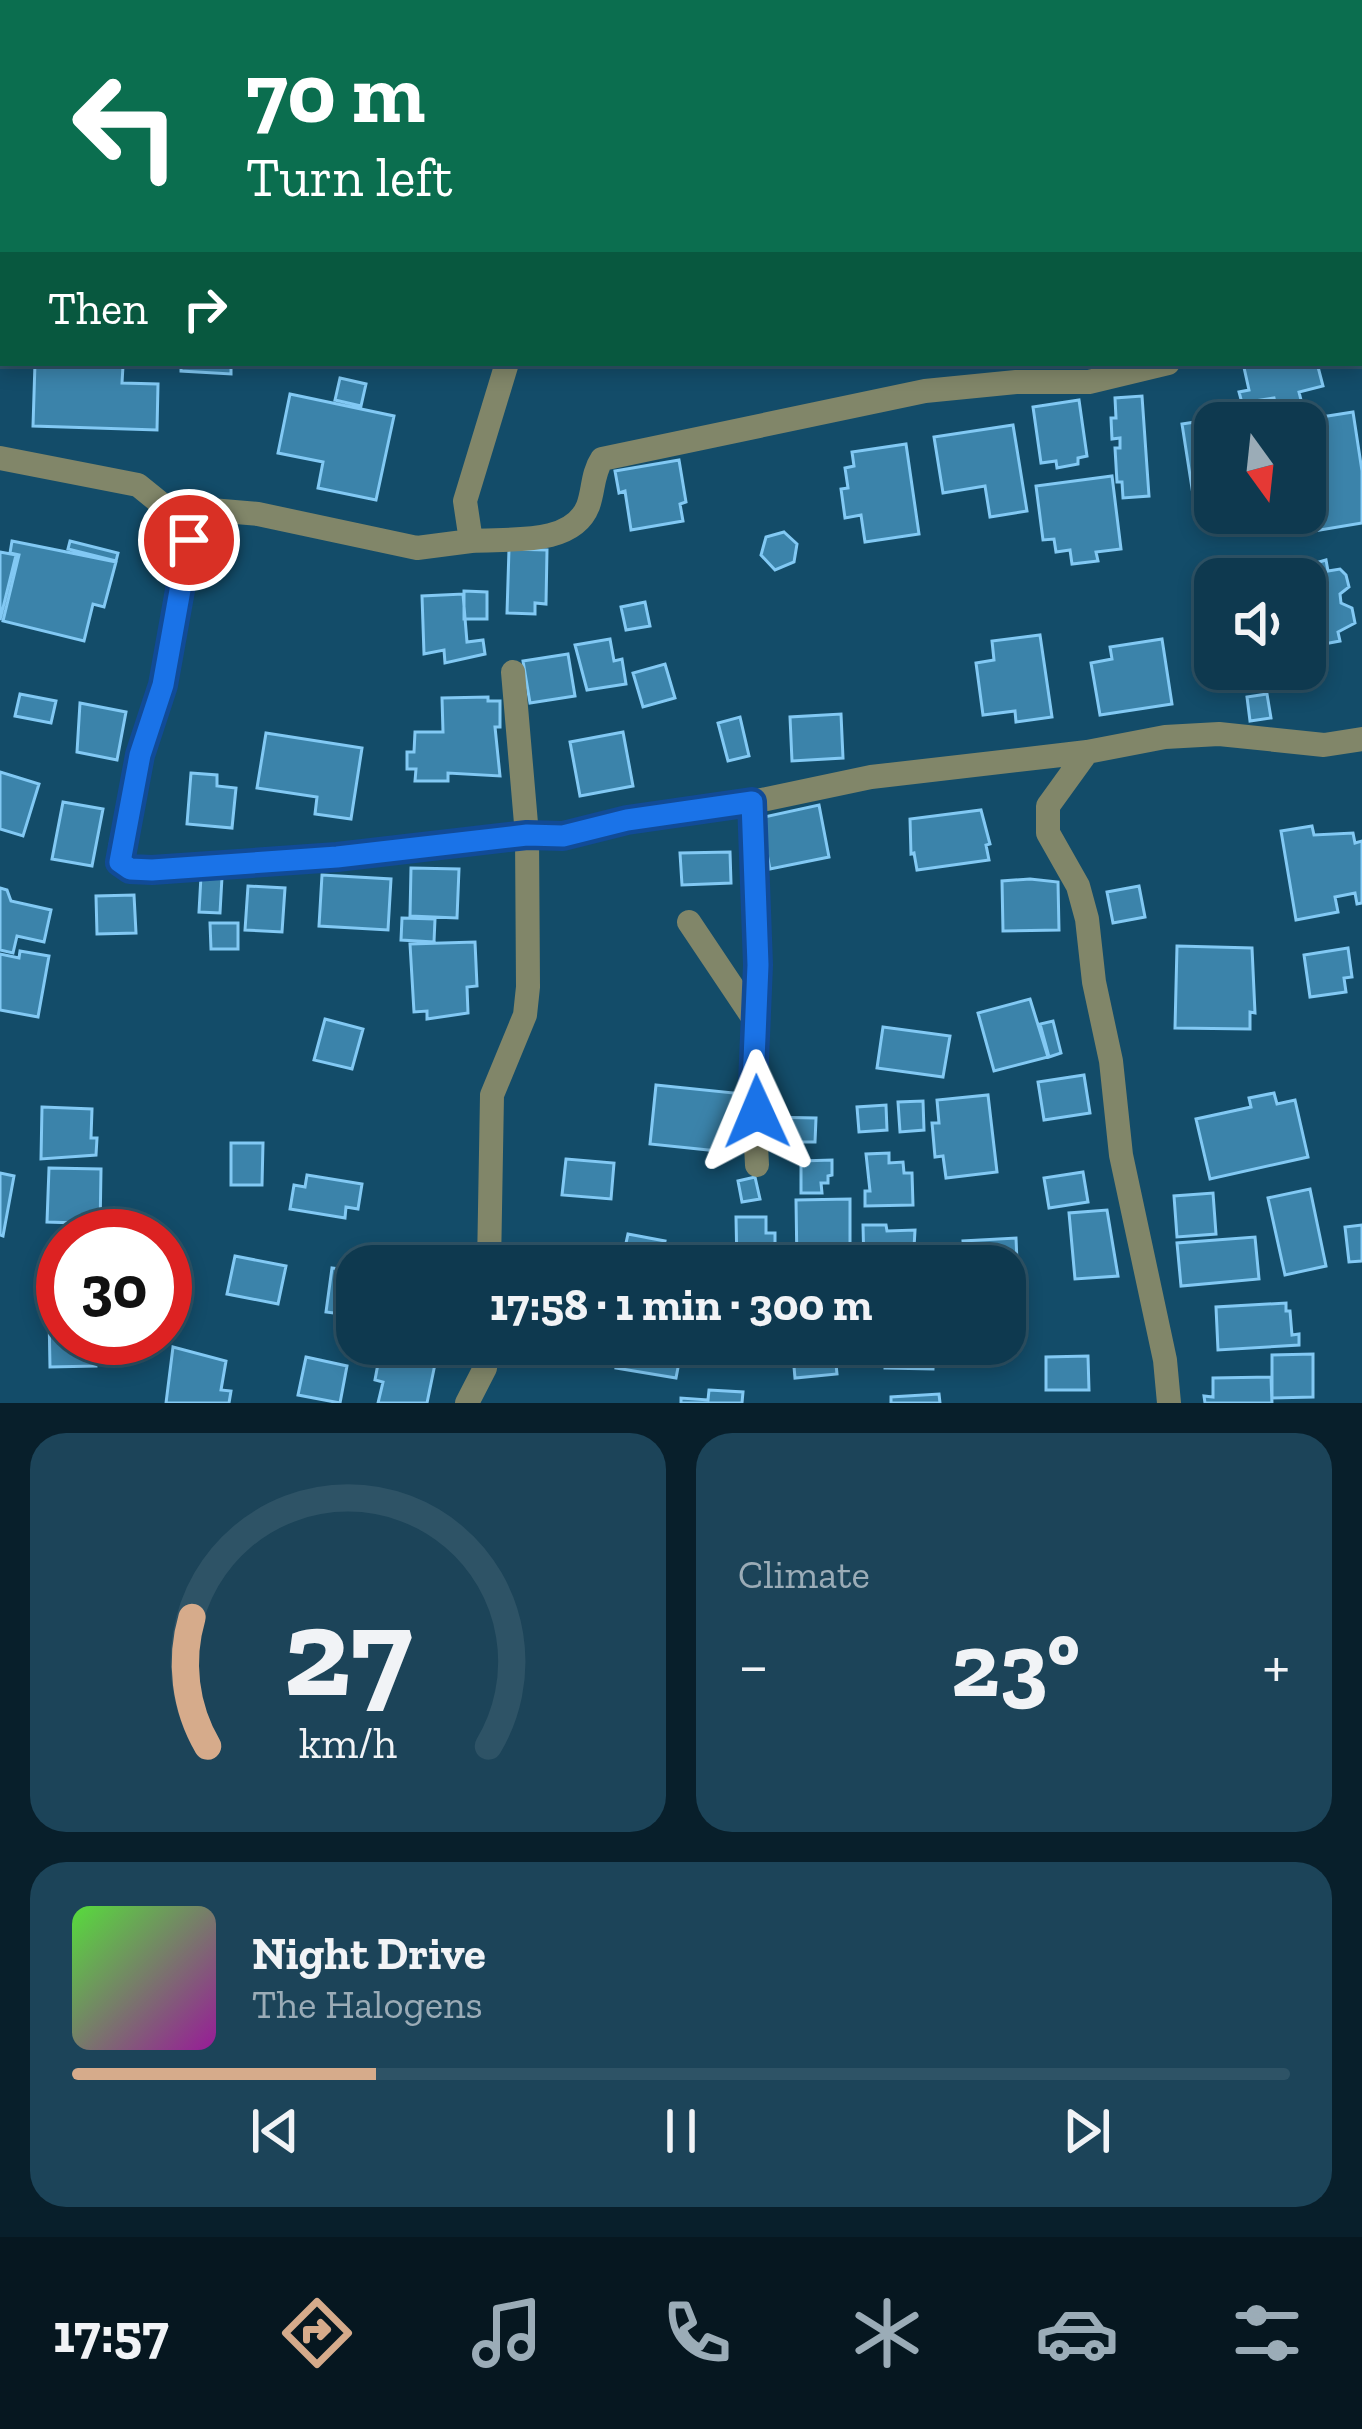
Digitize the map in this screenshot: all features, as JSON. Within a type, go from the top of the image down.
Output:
[{"type":"street","points":[[471,541],[465,501],[506,366]]},
{"type":"street","points":[[0,458],[138,485],[164,506],[258,514],[417,548],[561,534],[587,511],[602,459],[925,391],[1016,382],[1089,382],[1156,366]]},
{"type":"street","points":[[196,508],[163,685],[140,755],[120,862],[130,869],[337,857],[527,835],[563,836],[627,820],[752,802],[871,777],[1087,752],[1165,737],[1219,734],[1324,745],[1362,739]]},
{"type":"street","points":[[489,1245],[492,1096],[525,1015],[526,1001],[527,835],[513,672]]},
{"type":"street","points":[[1087,752],[1048,806],[1048,833],[1078,886],[1087,920],[1094,982],[1112,1060],[1121,1155],[1165,1360],[1169,1403]]},
{"type":"street","points":[[752,802],[758,965],[757,1165]]},
{"type":"street","points":[[689,922],[756,1022]]},
{"type":"street","points":[[467,1403],[485,1365]]},
{"type":"building","points":[[35,366],[123,366],[122,383],[158,384],[157,430],[33,426]]},
{"type":"building","points":[[181,366],[231,366],[231,374],[181,371]]},
{"type":"building","points":[[1244,366],[1318,366],[1323,386],[1299,392],[1301,400],[1294,402],[1275,402],[1274,398],[1242,402],[1239,392],[1249,390]]},
{"type":"building","points":[[340,378],[366,384],[361,406],[335,400]]},
{"type":"building","points":[[290,394],[394,416],[376,500],[318,488],[323,462],[278,453]]},
{"type":"building","points":[[1142,396],[1149,496],[1123,498],[1115,448],[1120,448],[1120,438],[1112,439],[1111,418],[1116,418],[1115,398]]},
{"type":"building","points":[[1079,400],[1087,456],[1078,458],[1078,464],[1057,468],[1056,461],[1041,463],[1033,407]]},
{"type":"building","points":[[1353,412],[1362,471],[1362,523],[1326,529],[1326,416]]},
{"type":"building","points":[[1194,422],[1194,501],[1182,424]]},
{"type":"building","points":[[1013,425],[1027,511],[990,517],[985,486],[943,493],[934,437]]},
{"type":"building","points":[[906,444],[919,534],[865,542],[861,515],[845,518],[841,489],[848,488],[845,468],[854,466],[852,452]]},
{"type":"building","points":[[679,460],[686,502],[680,504],[683,521],[631,530],[625,491],[619,493],[615,471]]},
{"type":"building","points":[[1112,476],[1121,549],[1096,552],[1098,561],[1072,564],[1070,550],[1056,552],[1054,539],[1043,540],[1036,486]]},
{"type":"building","points":[[784,532],[797,544],[794,562],[775,570],[761,555],[766,537]]},
{"type":"building","points":[[12,541],[116,562],[104,607],[93,604],[84,641],[3,621],[19,555],[10,553]]},
{"type":"building","points":[[70,541],[118,553],[116,561],[68,549]]},
{"type":"building","points":[[509,549],[547,550],[546,604],[535,603],[535,614],[507,613]]},
{"type":"building","points":[[0,552],[16,555],[0,620]]},
{"type":"building","points":[[1326,560],[1328,571],[1340,569],[1349,587],[1340,594],[1341,603],[1352,608],[1355,623],[1338,632],[1340,641],[1326,644]]},
{"type":"building","points":[[464,591],[487,592],[487,619],[464,619]]},
{"type":"building","points":[[463,594],[467,642],[483,640],[485,654],[445,663],[444,650],[424,654],[422,596]]},
{"type":"building","points":[[645,602],[650,626],[626,630],[621,607]]},
{"type":"building","points":[[1040,635],[1052,717],[1016,722],[1015,711],[983,715],[976,663],[994,660],[992,641]]},
{"type":"building","points":[[610,639],[614,661],[622,659],[626,684],[587,690],[575,645]]},
{"type":"building","points":[[1162,639],[1172,704],[1100,715],[1091,663],[1112,659],[1110,647]]},
{"type":"building","points":[[568,654],[575,696],[530,703],[523,661]]},
{"type":"building","points":[[665,664],[675,698],[643,707],[633,673]]},
{"type":"building","points":[[20,694],[56,701],[51,723],[15,716]]},
{"type":"building","points":[[1267,694],[1271,718],[1250,721],[1247,697]]},
{"type":"building","points":[[488,697],[488,701],[500,701],[500,727],[495,727],[500,776],[448,773],[448,781],[415,781],[416,769],[407,769],[407,752],[414,752],[415,732],[443,732],[442,698]]},
{"type":"building","points":[[80,703],[126,712],[117,760],[77,752]]},
{"type":"building","points":[[841,714],[843,758],[792,761],[790,717]]},
{"type":"building","points":[[740,717],[749,756],[728,761],[718,723]]},
{"type":"building","points":[[623,732],[633,786],[580,796],[570,742]]},
{"type":"building","points":[[266,733],[362,748],[351,819],[315,814],[317,797],[257,788]]},
{"type":"building","points":[[0,772],[39,784],[23,836],[0,829]]},
{"type":"building","points":[[191,773],[217,775],[217,786],[236,788],[232,828],[187,824]]},
{"type":"building","points":[[63,802],[103,809],[92,866],[52,859]]},
{"type":"building","points":[[819,805],[829,857],[770,869],[760,818]]},
{"type":"building","points":[[981,810],[989,860],[917,870],[911,854],[910,819]]},
{"type":"building","points":[[1312,826],[1314,835],[1353,833],[1355,843],[1362,841],[1362,903],[1357,904],[1355,893],[1335,897],[1338,912],[1296,920],[1281,831]]},
{"type":"building","points":[[730,852],[731,883],[682,885],[680,853]]},
{"type":"building","points":[[411,868],[459,869],[457,918],[410,916]]},
{"type":"building","points":[[322,875],[391,879],[388,930],[319,926]]},
{"type":"building","points":[[201,876],[222,877],[220,913],[199,912]]},
{"type":"building","points":[[1002,881],[1058,882],[1059,930],[1003,931]]},
{"type":"building","points":[[248,886],[285,888],[282,932],[245,930]]},
{"type":"building","points":[[1139,886],[1145,917],[1113,923],[1107,892]]},
{"type":"building","points":[[0,888],[7,890],[11,901],[51,910],[44,942],[17,936],[13,953],[0,950]]},
{"type":"building","points":[[134,895],[136,933],[97,934],[96,896]]},
{"type":"building","points":[[402,918],[435,919],[434,942],[401,940]]},
{"type":"building","points":[[210,923],[238,923],[238,949],[211,949]]},
{"type":"building","points":[[475,942],[477,986],[467,987],[468,1013],[427,1019],[427,1011],[414,1012],[410,944]]},
{"type":"building","points":[[1177,946],[1252,948],[1255,1013],[1250,1012],[1250,1029],[1175,1028]]},
{"type":"building","points":[[1348,948],[1352,977],[1344,978],[1346,992],[1310,997],[1304,955]]},
{"type":"building","points":[[20,951],[49,956],[38,1017],[0,1010],[0,954],[19,958]]},
{"type":"building","points":[[1030,999],[1048,1057],[994,1071],[978,1013]]},
{"type":"building","points":[[325,1019],[363,1029],[352,1069],[314,1060]]},
{"type":"building","points":[[1053,1021],[1061,1053],[1049,1057],[1040,1024]]},
{"type":"building","points":[[883,1027],[950,1036],[943,1077],[877,1068]]},
{"type":"building","points":[[1084,1075],[1090,1113],[1044,1120],[1038,1082]]},
{"type":"building","points":[[656,1085],[734,1093],[728,1152],[650,1144]]},
{"type":"building","points":[[1274,1093],[1277,1104],[1295,1100],[1308,1157],[1210,1179],[1196,1119],[1251,1107],[1249,1098]]},
{"type":"building","points":[[988,1095],[997,1172],[946,1178],[943,1156],[935,1157],[932,1123],[939,1123],[937,1100]]},
{"type":"building","points":[[923,1101],[924,1130],[900,1132],[898,1102]]},
{"type":"building","points":[[886,1105],[887,1130],[859,1132],[857,1107]]},
{"type":"building","points":[[42,1107],[92,1109],[96,1155],[41,1159]]},
{"type":"building","points":[[763,1117],[816,1118],[815,1142],[763,1142]]},
{"type":"building","points":[[231,1143],[263,1143],[262,1185],[231,1185]]},
{"type":"building","points":[[889,1153],[889,1163],[903,1162],[904,1173],[912,1173],[913,1205],[865,1206],[865,1191],[870,1191],[866,1154]]},
{"type":"building","points":[[566,1159],[614,1163],[611,1199],[562,1195]]},
{"type":"building","points":[[832,1160],[832,1175],[828,1183],[821,1183],[822,1193],[801,1193],[801,1161]]},
{"type":"building","points":[[49,1168],[101,1169],[100,1209],[47,1209]]},
{"type":"building","points":[[1083,1172],[1088,1202],[1049,1208],[1044,1178]]},
{"type":"building","points":[[0,1173],[14,1176],[3,1236],[0,1235]]},
{"type":"building","points":[[307,1175],[362,1184],[358,1209],[346,1207],[345,1218],[290,1209],[294,1185],[305,1187]]},
{"type":"building","points":[[755,1177],[760,1199],[742,1202],[738,1181]]},
{"type":"building","points":[[1310,1189],[1326,1266],[1285,1275],[1268,1198]]},
{"type":"building","points":[[1213,1193],[1216,1234],[1177,1237],[1174,1196]]},
{"type":"building","points":[[850,1199],[850,1245],[797,1245],[796,1200]]},
{"type":"building","points":[[1107,1210],[1118,1276],[1075,1279],[1069,1213]]},
{"type":"building","points":[[736,1217],[766,1217],[766,1233],[775,1233],[775,1245],[737,1245]]},
{"type":"building","points":[[863,1225],[886,1225],[887,1231],[915,1230],[914,1245],[863,1245]]},
{"type":"building","points":[[1362,1225],[1362,1261],[1349,1262],[1345,1227]]},
{"type":"building","points":[[628,1234],[665,1241],[664,1245],[626,1245]]},
{"type":"building","points":[[1255,1237],[1259,1279],[1181,1286],[1177,1243]]},
{"type":"building","points":[[1016,1238],[1016,1245],[963,1245],[963,1241]]},
{"type":"building","points":[[235,1256],[286,1266],[278,1304],[227,1294]]},
{"type":"building","points":[[332,1268],[336,1268],[336,1313],[326,1312]]},
{"type":"building","points":[[1286,1303],[1292,1335],[1299,1334],[1299,1345],[1218,1350],[1216,1307]]},
{"type":"building","points":[[192,1352],[226,1361],[221,1390],[231,1391],[229,1403],[166,1403],[171,1365],[192,1365]]},
{"type":"building","points":[[1313,1354],[1313,1397],[1272,1398],[1272,1355]]},
{"type":"building","points":[[1088,1356],[1089,1390],[1046,1390],[1046,1357]]},
{"type":"building","points":[[306,1357],[347,1366],[340,1403],[298,1395]]},
{"type":"building","points":[[378,1365],[435,1365],[427,1403],[378,1403],[383,1382],[375,1380]]},
{"type":"building","points":[[617,1365],[678,1365],[676,1378]]},
{"type":"building","points":[[794,1365],[836,1365],[837,1374],[795,1378]]},
{"type":"building","points":[[885,1365],[933,1365],[933,1369]]},
{"type":"building","points":[[1271,1377],[1272,1403],[1205,1403],[1204,1396],[1213,1397],[1213,1378]]},
{"type":"building","points":[[709,1390],[743,1392],[742,1403],[681,1403],[681,1398],[708,1400]]},
{"type":"building","points":[[939,1394],[940,1403],[891,1403],[891,1397]]},
{"type":"route","points":[[189,540],[163,685],[140,755],[120,862],[130,869],[152,870],[337,857],[527,835],[563,836],[627,820],[752,802],[757,1112]]}]
